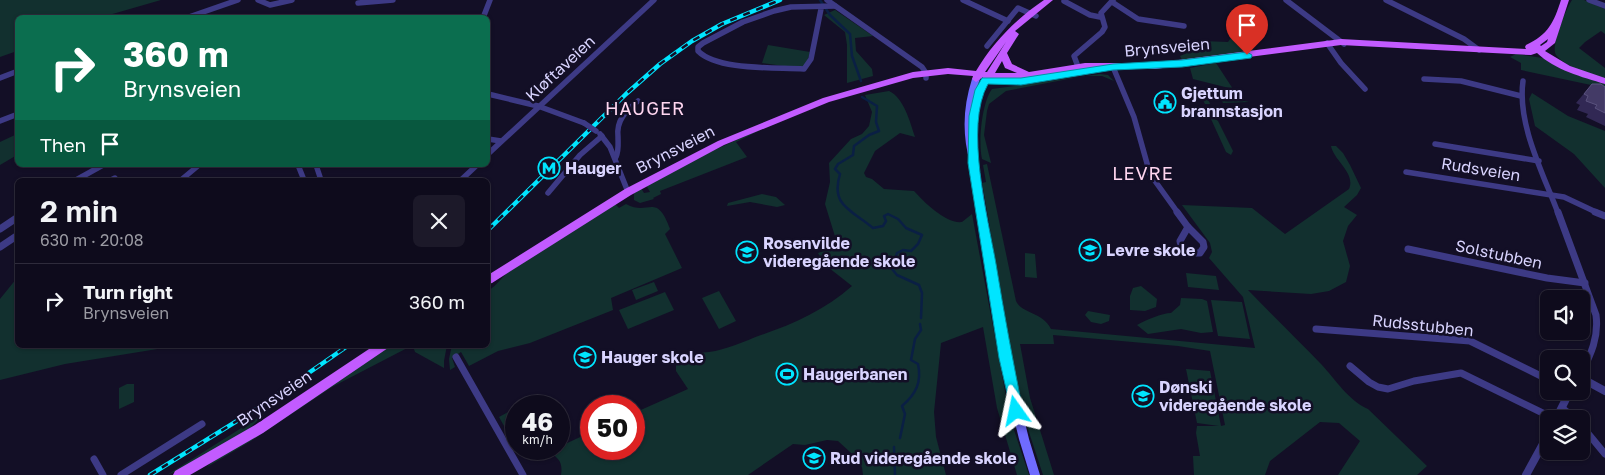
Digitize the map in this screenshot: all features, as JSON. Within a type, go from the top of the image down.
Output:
[{"type":"main road","points":[[1035,475],[1009,378],[974,163],[969,150],[967,119],[982,77],[1004,38],[1049,0]]},
{"type":"main road","points":[[1565,0],[1556,24],[1554,39],[1540,48],[1544,56],[1605,81]]},
{"type":"main road","points":[[982,77],[1033,15],[1060,1]]},
{"type":"main road","name":"Brynsveien","points":[[490,279],[628,192],[691,158],[778,118],[826,100],[894,81],[924,75],[1010,76],[1113,67],[1182,64],[1343,43],[1508,51],[1540,48]]},
{"type":"main road","points":[[1002,53],[1012,69],[1030,74]]},
{"type":"main road","name":"Brynsveien","points":[[982,77],[1021,82],[1079,70]]},
{"type":"main road","name":"Brynsveien","points":[[179,475],[252,433],[380,348]]},
{"type":"street","points":[[195,15],[238,0]]},
{"type":"street","points":[[258,0],[262,4],[270,5],[292,0]]},
{"type":"street","points":[[358,3],[393,0]]},
{"type":"street","points":[[484,15],[490,0]]},
{"type":"street","name":"Kløftaveien","points":[[644,0],[653,1]]},
{"type":"street","points":[[827,0],[908,56],[924,75]]},
{"type":"street","points":[[963,0],[1008,22]]},
{"type":"street","points":[[1286,0],[1343,43]]},
{"type":"street","points":[[1386,0],[1412,15],[1468,41],[1480,50]]},
{"type":"street","points":[[1589,0],[1605,6]]},
{"type":"street","name":"Kløftaveien","points":[[490,152],[653,1]]},
{"type":"street","points":[[1060,1],[1090,15],[1100,17]]},
{"type":"street","points":[[1079,70],[1074,56],[1102,32],[1105,27],[1100,17],[1101,13],[1112,1],[1138,19],[1184,26]]},
{"type":"street","points":[[822,9],[811,59],[804,69],[724,64],[710,59],[698,51],[698,47],[703,43],[766,13],[793,8],[822,9],[835,6]]},
{"type":"street","points":[[987,46],[1018,8],[1033,15]]},
{"type":"street","points":[[1328,45],[1347,70],[1365,89]]},
{"type":"street","points":[[1113,67],[1134,117],[1150,174],[1188,227]]},
{"type":"street","points":[[0,78],[15,72]]},
{"type":"street","points":[[1424,79],[1462,81],[1521,96]]},
{"type":"street","name":"Rudsveien","points":[[1522,81],[1521,96],[1526,126],[1594,307],[1598,333],[1590,357]]},
{"type":"street","points":[[490,94],[538,106],[584,123],[596,131],[602,136],[616,157],[622,182],[628,192]]},
{"type":"street","points":[[616,157],[619,151],[618,123],[626,111],[638,101]]},
{"type":"street","points":[[0,121],[15,115]]},
{"type":"street","points":[[548,193],[581,154],[602,136]]},
{"type":"street","points":[[490,140],[501,141]]},
{"type":"street","name":"Rudsveien","points":[[1435,144],[1539,161]]},
{"type":"street","points":[[80,178],[99,167]]},
{"type":"street","points":[[183,178],[196,167]]},
{"type":"street","points":[[463,178],[475,167]]},
{"type":"street","name":"Rudsveien","points":[[1406,172],[1551,195]]},
{"type":"street","points":[[1551,195],[1574,200],[1605,216]]},
{"type":"street","points":[[0,229],[15,219]]},
{"type":"street","points":[[0,247],[15,237]]},
{"type":"street","name":"Solstubben","points":[[1408,249],[1547,278],[1585,283]]},
{"type":"street","name":"Rudsstubben","points":[[1316,329],[1470,341],[1540,375]]},
{"type":"street","points":[[456,357],[523,475]]},
{"type":"street","points":[[1350,366],[1369,382],[1388,390],[1414,381],[1461,373],[1540,412]]},
{"type":"street","points":[[1590,383],[1605,392]]},
{"type":"street","points":[[1565,410],[1562,408],[1566,400]]},
{"type":"street","points":[[121,475],[202,424]]},
{"type":"street","points":[[1590,436],[1605,454]]},
{"type":"street","points":[[1526,475],[1540,449]]},
{"type":"street","points":[[94,459],[103,475]]},
{"type":"green space","points":[[0,0],[161,0],[109,15],[15,15],[15,52],[0,57]]},
{"type":"green space","points":[[1572,0],[1584,0],[1605,9],[1605,34],[1601,31],[1579,48],[1605,68],[1605,79],[1572,67],[1560,60],[1556,55],[1555,44],[1557,36]]},
{"type":"green space","points":[[835,10],[873,36],[855,38],[856,51],[872,69],[873,76],[847,83],[845,32],[824,15]]},
{"type":"green space","points":[[1233,35],[1242,38],[1254,51],[1182,60],[1180,56],[1194,50],[1206,49],[1202,41],[1228,42]]},
{"type":"green space","points":[[768,45],[810,52],[806,66],[798,68],[762,63]]},
{"type":"green space","points":[[1516,54],[1543,58],[1605,84],[1605,88],[1521,70],[1521,63],[1510,57]]},
{"type":"green space","points":[[1216,63],[1233,89],[1193,79],[1190,68]]},
{"type":"green space","points":[[1108,75],[1114,81],[1102,76],[1086,76]]},
{"type":"green space","points":[[1080,77],[1006,91],[989,104],[984,135],[991,163],[982,159],[980,143],[983,112],[992,89]]},
{"type":"green space","points":[[889,91],[894,94],[899,99],[909,118],[915,137],[900,133],[875,151],[864,173],[866,177],[872,179],[884,189],[914,191],[923,201],[949,220],[962,222],[972,214],[1010,418],[1029,475],[1017,475],[997,408],[983,327],[941,343],[934,412],[936,437],[946,475],[863,475],[862,467],[850,452],[838,441],[827,440],[805,445],[793,444],[748,475],[561,475],[558,460],[570,460],[570,442],[580,437],[580,460],[645,460],[645,408],[688,389],[676,371],[676,365],[684,356],[691,353],[722,349],[785,326],[820,309],[852,286],[824,264],[818,253],[838,246],[825,204],[830,182],[829,163],[851,139],[862,134],[869,126],[872,112],[865,95]]},
{"type":"green space","points":[[1202,92],[1249,102],[1223,103],[1221,99],[1208,98],[1210,104],[1205,104],[1200,94]]},
{"type":"green space","points":[[1532,93],[1568,116],[1605,131],[1605,188],[1574,154],[1535,126],[1529,99]]},
{"type":"green space","points":[[1214,118],[1218,121],[1233,151],[1231,155],[1226,152],[1211,119]]},
{"type":"green space","points":[[777,122],[736,142],[747,157],[660,191],[661,194],[654,199],[640,203],[634,200],[634,193],[641,188],[644,193],[650,192],[646,185],[703,155]]},
{"type":"green space","points":[[15,135],[15,156],[0,165],[0,142]]},
{"type":"green space","points":[[1331,146],[1336,146],[1343,153],[1361,188],[1357,195],[1344,207],[1357,215],[1348,226],[1343,241],[1350,266],[1346,282],[1329,291],[1311,294],[1248,290],[1321,364],[1348,395],[1368,409],[1427,466],[1417,475],[1338,475],[1360,441],[1339,423],[1320,422],[1270,461],[1265,475],[1194,475],[1193,456],[1200,456],[1196,433],[1197,426],[1219,426],[1197,423],[1186,369],[1210,371],[1221,426],[1225,425],[1210,351],[1178,346],[1053,335],[1054,344],[1020,344],[1030,398],[1054,475],[1043,475],[1026,423],[1018,390],[982,183],[986,182],[983,165],[987,164],[1016,301],[1023,308],[1043,319],[1051,329],[1255,348],[1243,297],[1209,258],[1212,252],[1210,243],[1182,205],[1252,208],[1285,234],[1349,189],[1350,178]]},
{"type":"green space","points":[[762,194],[776,197],[785,205],[777,207],[750,202],[727,206],[728,203]]},
{"type":"green space","points":[[615,204],[619,208],[626,204],[641,208],[656,208],[660,211],[670,229],[665,234],[682,268],[611,298],[613,310],[530,343],[498,351],[469,366],[461,352],[452,358],[455,367],[450,370],[449,359],[451,348],[490,348],[490,289],[511,269]]},
{"type":"green space","points":[[1025,253],[1035,254],[1037,278],[1025,277]]},
{"type":"green space","points":[[1186,273],[1216,276],[1219,290],[1188,287]]},
{"type":"green space","points":[[15,280],[15,348],[164,348],[65,364],[0,380],[0,299]]},
{"type":"green space","points":[[654,282],[658,291],[636,300],[632,290]]},
{"type":"green space","points":[[1141,286],[1157,299],[1156,307],[1145,311],[1130,310],[1130,296],[1133,288]]},
{"type":"green space","points":[[719,291],[736,321],[719,329],[702,298]]},
{"type":"green space","points":[[665,292],[674,310],[628,329],[619,310]]},
{"type":"green space","points":[[1181,298],[1207,301],[1213,332],[1201,333],[1181,329],[1148,334],[1137,325],[1159,315],[1171,313],[1180,305]]},
{"type":"green space","points":[[1211,300],[1242,302],[1250,339],[1218,336]]},
{"type":"green space","points":[[1088,311],[1110,315],[1109,321],[1101,324],[1091,322],[1085,315]]},
{"type":"green space","points":[[387,348],[407,348],[332,387],[251,441],[207,467]]},
{"type":"green space","points":[[446,348],[444,368],[415,352],[414,349]]},
{"type":"green space","points":[[127,384],[134,384],[134,402],[119,409],[119,388]]},
{"type":"green space","points":[[265,413],[248,430],[183,468],[167,475]]},
{"type":"green space","points":[[505,414],[505,428],[499,417]]},
{"type":"building","points":[[1592,84],[1601,84],[1605,87],[1605,113],[1595,108],[1597,105],[1586,101],[1588,96],[1584,94]]},
{"type":"waterway","points":[[820,0],[830,15],[850,34],[852,56],[861,81]]},
{"type":"waterway","points":[[862,97],[877,106],[876,122],[879,131],[869,135],[854,146],[853,155],[838,164],[835,169],[840,174],[838,193],[845,206],[873,228],[883,226],[886,221],[884,216],[888,214],[898,219],[906,228],[922,235],[918,244],[911,251],[903,250],[897,253],[892,269],[897,275],[919,285],[922,293],[921,318]]},
{"type":"waterway","points":[[900,438],[905,414],[902,406],[911,397],[918,382],[918,364],[911,360],[915,339],[921,330],[920,324]]},
{"type":"waterway","points":[[894,447],[895,475]]},
{"type":"railway","points":[[490,228],[626,94],[660,64],[692,41],[722,24],[780,0]]},
{"type":"railway","points":[[150,475],[261,406],[345,348]]},
{"type":"place","name":"Gjettum brannstasjon","points":[[1165,102]]},
{"type":"place","name":"Hauger","points":[[549,168]]},
{"type":"place","name":"Levre skole","points":[[1090,250]]},
{"type":"place","name":"Rosenvilde videregående skole","points":[[747,252]]},
{"type":"place","name":"Hauger skole","points":[[585,357]]},
{"type":"place","name":"Haugerbanen","points":[[787,374]]},
{"type":"place","name":"Dønski videregående skole","points":[[1143,396]]},
{"type":"place","name":"Rud videregående skole","points":[[814,458]]},
{"type":"district","name":"HAUGER","points":[[645,108]]},
{"type":"district","name":"LEVRE","points":[[1143,173]]},
{"type":"route","points":[[1016,411],[992,280],[974,163],[974,116],[980,90],[985,81],[1021,82],[1113,67],[1182,64],[1247,55]]}]
